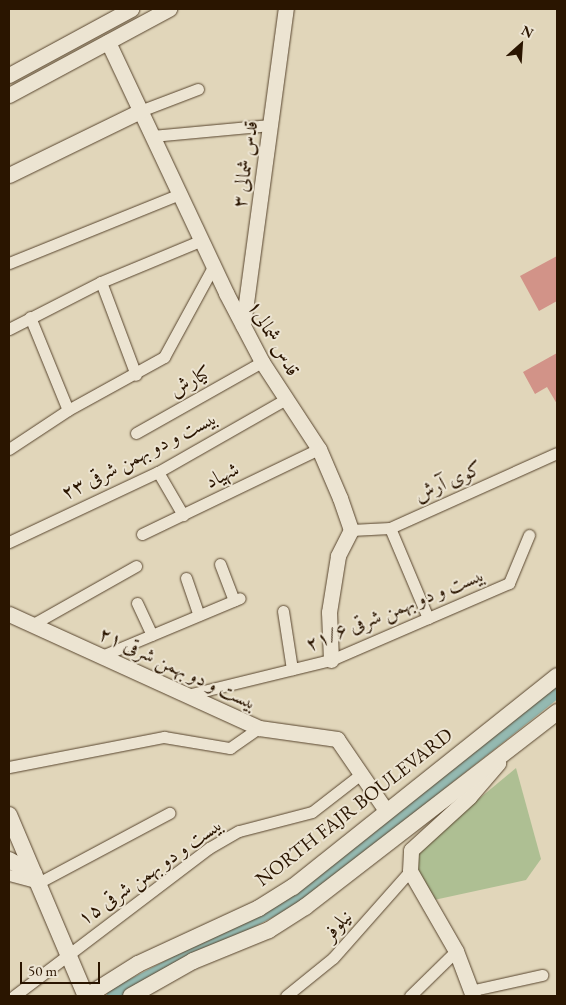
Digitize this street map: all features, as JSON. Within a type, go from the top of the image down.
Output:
[{"type":"main road","name":"NORTH FAJR BOULEVARD","points":[[87,996],[138,964],[258,908],[293,886],[385,809],[557,676]]},
{"type":"main road","points":[[131,996],[193,960],[270,930],[306,907],[553,717]]},
{"type":"main road","points":[[9,815],[13,836],[36,879],[87,996]]},
{"type":"main road","points":[[9,860],[36,879]]},
{"type":"street","points":[[131,9],[9,76],[12,93],[169,9]]},
{"type":"street","name":"قدس شمالی ۳","points":[[243,326],[286,9]]},
{"type":"street","name":"قدس شمالی۱","points":[[108,42],[180,194],[200,241],[243,326],[262,362],[319,449],[351,530]]},
{"type":"street","points":[[9,175],[140,111],[198,89]]},
{"type":"street","points":[[152,136],[270,125]]},
{"type":"street","points":[[9,263],[180,194]]},
{"type":"street","points":[[9,329],[101,282],[200,241]]},
{"type":"street","points":[[9,449],[68,410],[136,375],[164,356],[213,267]]},
{"type":"street","points":[[101,282],[136,375]]},
{"type":"street","points":[[30,317],[68,410]]},
{"type":"street","name":"کیارش","points":[[136,433],[262,362]]},
{"type":"street","name":"بیست و دو بهمن شرقی ۲۳","points":[[9,542],[158,472],[286,399]]},
{"type":"street","name":"شهیاد","points":[[142,534],[319,449]]},
{"type":"street","name":"کوی آرش","points":[[351,530],[390,528],[557,453]]},
{"type":"street","points":[[158,472],[183,515]]},
{"type":"street","points":[[390,528],[428,618]]},
{"type":"street","points":[[331,660],[329,612],[338,556],[351,530]]},
{"type":"street","name":"بیست و دو بهمن شرقی ۲۱/۶","points":[[187,695],[331,660],[509,583],[529,535]]},
{"type":"street","points":[[104,655],[237,599],[220,564]]},
{"type":"street","points":[[35,623],[136,566]]},
{"type":"street","points":[[186,578],[199,615]]},
{"type":"street","points":[[137,603],[152,635]]},
{"type":"street","points":[[283,611],[292,669]]},
{"type":"street","name":"بیست و دو بهمن شرقی ۲۱","points":[[9,614],[35,623],[259,728],[337,739],[361,774]]},
{"type":"street","points":[[9,766],[164,737],[230,748],[259,728]]},
{"type":"street","points":[[507,751],[469,798],[411,850],[410,871],[456,951],[473,993],[542,975]]},
{"type":"street","points":[[361,774],[385,809]]},
{"type":"street","name":"بیست و دو بهمن شرقی ۱۵","points":[[14,996],[68,953],[209,848],[239,831],[312,812],[361,774]]},
{"type":"street","points":[[9,875],[36,879],[168,813]]},
{"type":"street","name":"نیلوفر","points":[[286,996],[333,958],[410,871]]},
{"type":"street","points":[[410,996],[456,951]]},
{"type":"street","points":[[9,987],[14,996]]},
{"type":"green space","points":[[516,768],[541,859],[526,880],[434,900],[414,864],[416,851]]},
{"type":"building","points":[[557,256],[557,301],[539,311],[520,276]]},
{"type":"building","points":[[557,353],[557,404],[547,387],[535,394],[523,372]]},
{"type":"waterway","points":[[112,994],[298,897],[557,692]]}]
